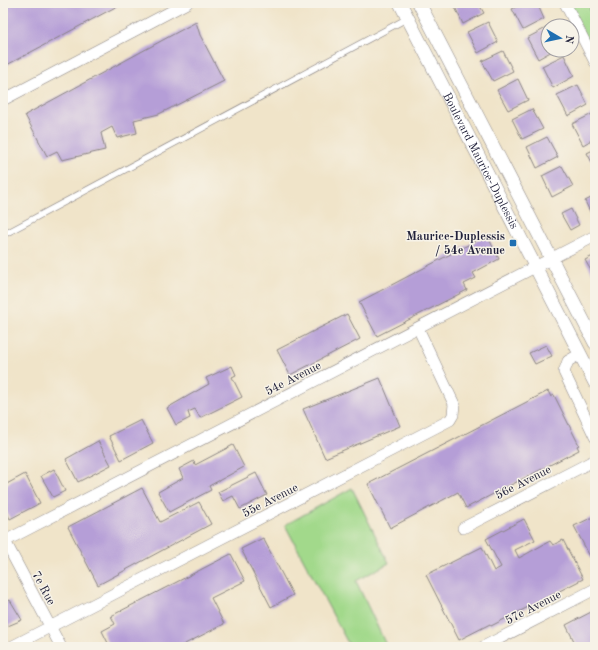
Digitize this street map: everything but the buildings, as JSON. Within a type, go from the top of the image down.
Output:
[{"type":"street","points":[[3,100],[187,3]]},
{"type":"street","name":"Boulevard Maurice-Duplessis","points":[[420,3],[595,343]]},
{"type":"street","points":[[565,3],[595,62]]},
{"type":"street","name":"Boulevard Maurice-Duplessis","points":[[402,4],[595,383]]},
{"type":"street","name":"54e Avenue","points":[[4,541],[595,236]]},
{"type":"street","name":"55e Avenue","points":[[11,647],[450,420],[453,415],[454,404],[418,328]]},
{"type":"street","points":[[580,354],[568,361],[564,372],[595,437]]},
{"type":"street","name":"56e Avenue","points":[[463,528],[595,460]]},
{"type":"street","name":"7e Rue","points":[[4,541],[61,647]]},
{"type":"street","name":"57e Avenue","points":[[483,647],[595,590]]},
{"type":"lane","points":[[3,235],[408,18]]},
{"type":"path","points":[[589,3],[595,15]]},
{"type":"green space","points":[[565,3],[595,3],[595,62],[580,32],[580,18],[573,18]]},
{"type":"green space","points":[[352,488],[389,563],[356,581],[387,647],[350,647],[285,525]]},
{"type":"place","name":"Maurice-Duplessis / 54e Avenue","points":[[513,243]]}]
